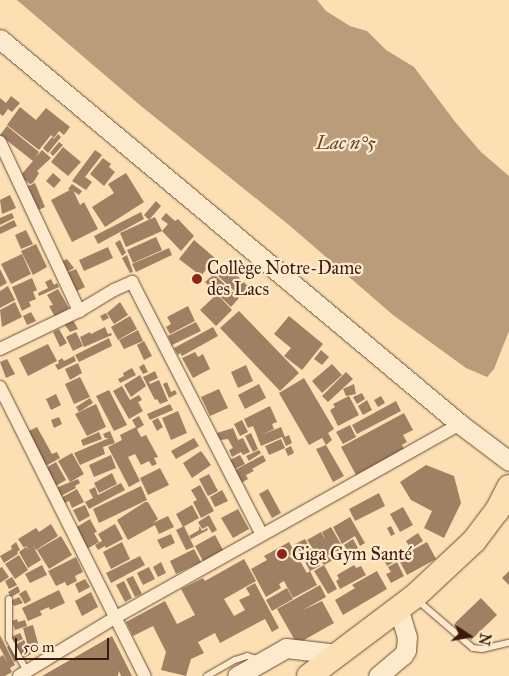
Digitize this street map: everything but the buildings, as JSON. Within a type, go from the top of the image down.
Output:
[{"type":"highway","points":[[309,676],[406,602],[474,541],[497,511],[509,488]]},
{"type":"street","points":[[0,39],[460,424],[509,461]]},
{"type":"street","points":[[0,142],[79,311]]},
{"type":"street","points":[[0,349],[79,311],[114,290],[132,282],[262,535]]},
{"type":"street","points":[[0,387],[145,676]]},
{"type":"street","points":[[23,673],[116,617],[460,424]]},
{"type":"street","points":[[378,676],[404,655],[406,650],[406,602]]},
{"type":"street","points":[[237,676],[286,648],[338,654]]},
{"type":"lane","points":[[9,599],[10,638],[23,673]]},
{"type":"lane","points":[[406,602],[473,648],[482,649],[509,643]]},
{"type":"lane","points":[[207,676],[247,656],[263,660]]},
{"type":"water","name":"Lac n°5","points":[[17,0],[317,0],[326,11],[350,26],[367,31],[386,50],[414,67],[456,123],[481,152],[509,176],[509,331],[494,369],[487,377],[466,368],[393,315],[289,225],[141,106]]},
{"type":"place","name":"Collège Notre-Dame des Lacs","points":[[197,279]]},
{"type":"place","name":"Giga Gym Santé","points":[[282,554]]}]
